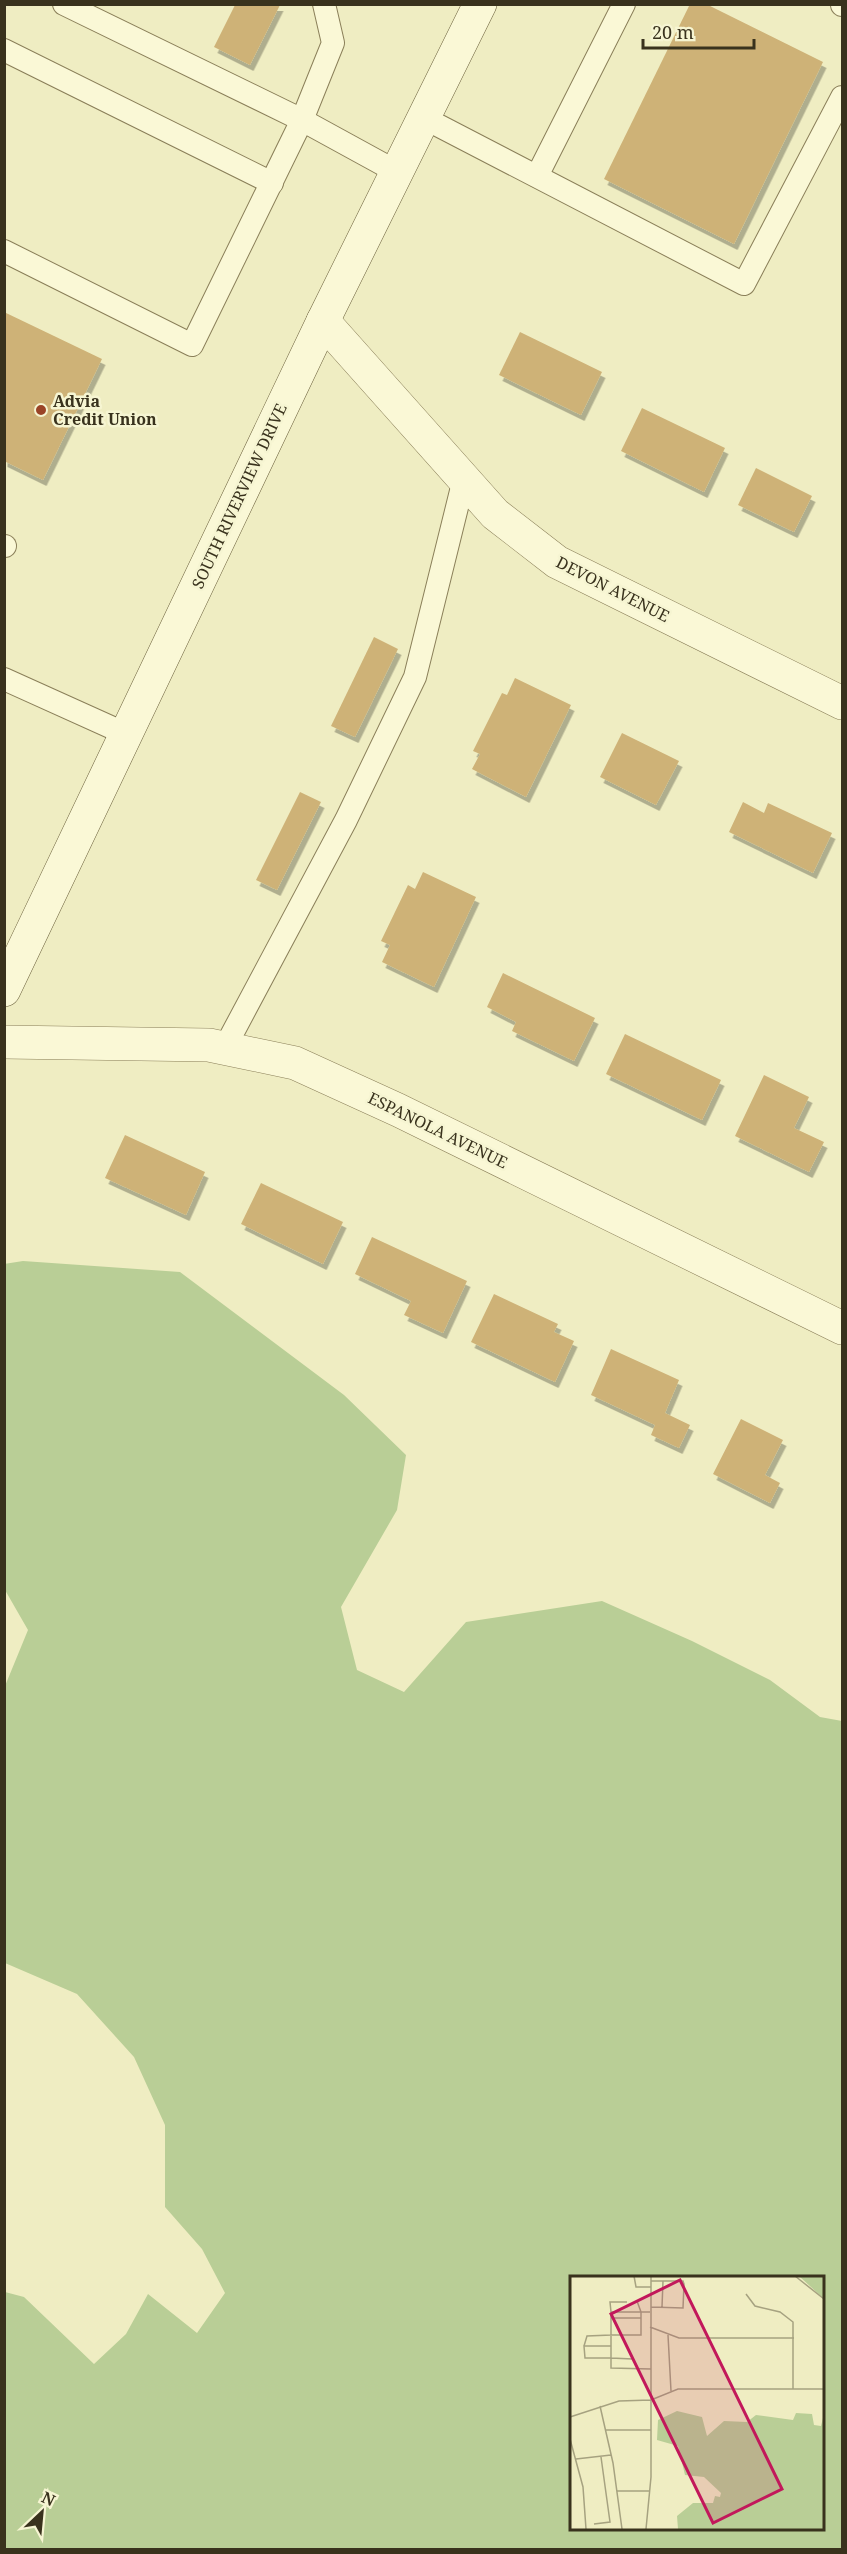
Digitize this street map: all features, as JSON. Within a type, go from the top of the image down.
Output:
[{"type":"street","name":"SOUTH RIVERVIEW DRIVE","points":[[4,990],[323,321],[480,4]]},
{"type":"street","name":"DEVON AVENUE","points":[[323,321],[495,514],[557,562],[843,703]]},
{"type":"street","name":"ESPANOLA AVENUE","points":[[4,1042],[209,1045],[295,1063],[398,1110],[843,1328]]},
{"type":"lane","points":[[64,4],[302,120],[397,172]]},
{"type":"lane","points":[[4,251],[192,345],[302,120],[333,43],[324,4]]},
{"type":"lane","points":[[545,181],[624,4]]},
{"type":"lane","points":[[4,50],[272,183]]},
{"type":"lane","points":[[424,118],[744,284],[843,97]]},
{"type":"lane","points":[[224,1048],[346,820],[415,677],[464,479]]},
{"type":"lane","points":[[4,679],[126,734]]},
{"type":"green space","points":[[23,1261],[180,1272],[344,1395],[406,1455],[397,1510],[341,1607],[357,1670],[404,1692],[466,1622],[602,1601],[692,1641],[770,1680],[820,1717],[842,1721],[842,2549],[5,2549],[5,2292],[24,2297],[94,2364],[126,2334],[148,2294],[197,2333],[225,2293],[202,2249],[165,2207],[165,2125],[134,2057],[77,1994],[5,1963],[5,1686],[28,1630],[5,1590],[4,1264]]},
{"type":"building","points":[[690,4],[706,4],[823,62],[734,244],[604,179]]},
{"type":"building","points":[[235,5],[280,5],[250,65],[214,47]]},
{"type":"building","name":"Advia Credit Union","points":[[4,312],[102,359],[43,480],[4,461]]},
{"type":"building","points":[[520,332],[602,372],[581,415],[499,375]]},
{"type":"building","points":[[642,408],[725,448],[704,492],[621,451]]},
{"type":"building","points":[[756,468],[812,496],[794,532],[738,505]]},
{"type":"building","points":[[374,637],[398,649],[355,737],[331,726]]},
{"type":"building","points":[[515,678],[571,705],[526,797],[472,769],[480,754],[473,751],[502,693],[507,695]]},
{"type":"building","points":[[622,733],[679,761],[656,805],[600,777]]},
{"type":"building","points":[[300,792],[321,802],[277,890],[256,880]]},
{"type":"building","points":[[743,802],[764,813],[768,803],[832,833],[813,873],[729,832]]},
{"type":"building","points":[[423,872],[476,897],[434,987],[382,962],[390,945],[381,941],[408,885],[415,889]]},
{"type":"building","points":[[503,973],[595,1018],[574,1061],[512,1031],[516,1022],[487,1007]]},
{"type":"building","points":[[625,1034],[721,1080],[702,1120],[606,1074]]},
{"type":"building","points":[[764,1075],[809,1097],[794,1128],[824,1142],[809,1172],[735,1136]]},
{"type":"building","points":[[125,1135],[205,1172],[186,1215],[105,1178]]},
{"type":"building","points":[[261,1183],[343,1222],[323,1264],[241,1224]]},
{"type":"building","points":[[372,1237],[467,1281],[443,1333],[404,1315],[411,1301],[355,1274]]},
{"type":"building","points":[[494,1294],[558,1324],[554,1332],[574,1341],[555,1382],[471,1342]]},
{"type":"building","points":[[611,1349],[679,1380],[665,1413],[690,1425],[679,1448],[651,1435],[655,1425],[591,1395]]},
{"type":"building","points":[[741,1419],[783,1440],[765,1475],[780,1483],[770,1503],[713,1474]]},
{"type":"place","name":"Advia Credit Union","points":[[41,410]]}]
